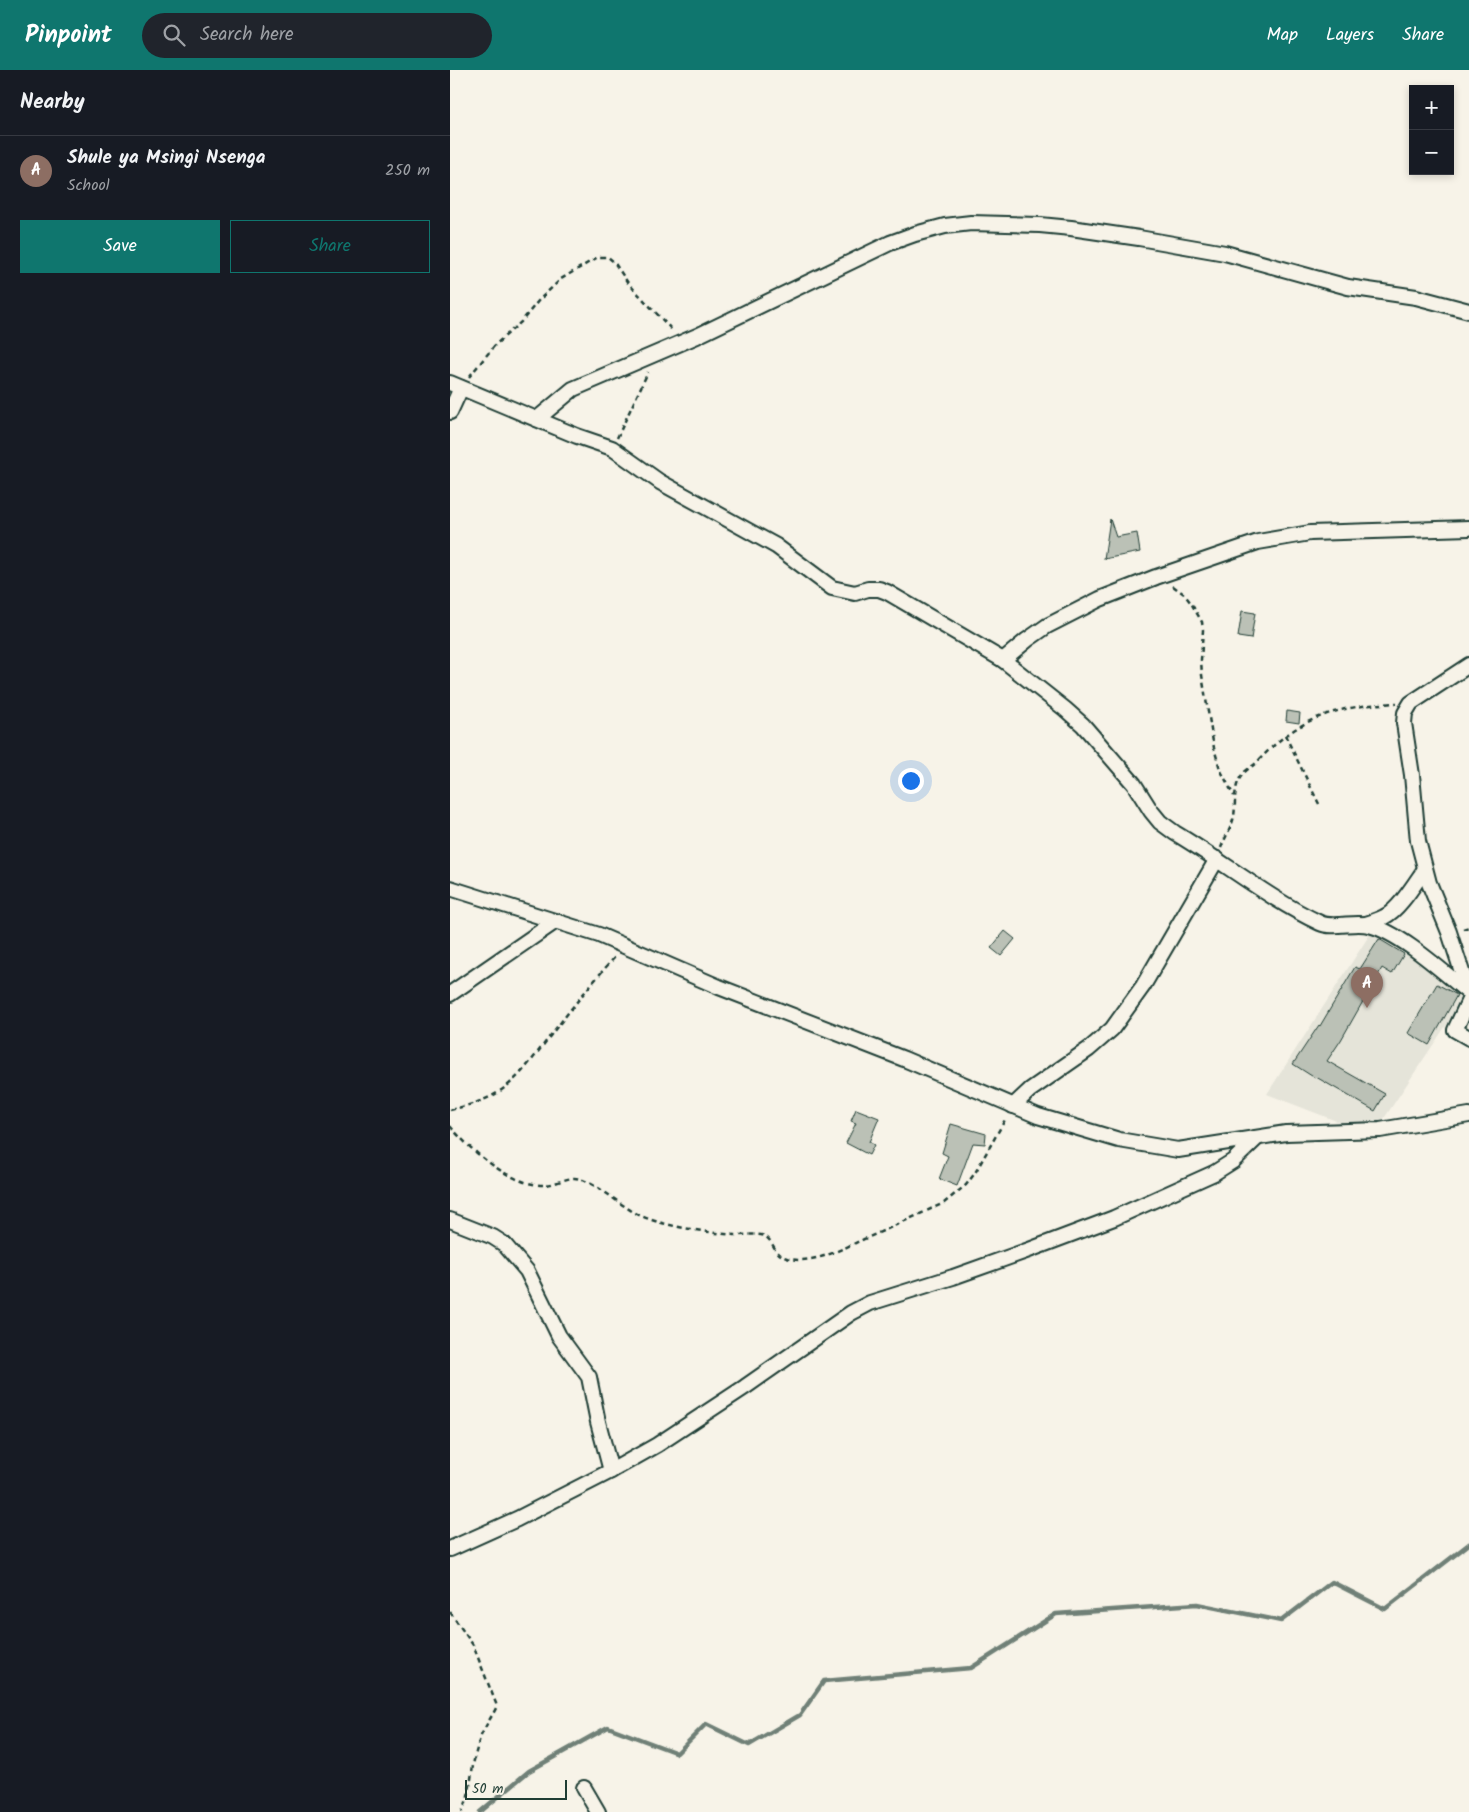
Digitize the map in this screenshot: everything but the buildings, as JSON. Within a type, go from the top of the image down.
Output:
[{"type":"street","points":[[537,419],[573,389],[705,332],[890,243],[938,228],[972,223],[1040,225],[1206,249],[1269,264],[1348,287],[1416,297],[1469,311]]},
{"type":"street","points":[[450,412],[455,386],[577,436],[612,448],[660,482],[776,546],[832,588],[855,593],[868,589],[879,589],[887,592],[1002,660],[1066,709],[1083,725],[1134,784],[1160,822],[1272,896],[1323,924],[1366,924],[1378,927],[1407,945],[1469,994]]},
{"type":"street","points":[[1002,660],[1047,626],[1100,599],[1244,546],[1310,532],[1469,528]]},
{"type":"street","points":[[1469,665],[1411,704],[1404,718],[1404,734],[1412,775],[1418,841],[1425,869],[1449,932],[1463,976],[1469,982]]},
{"type":"street","points":[[1013,1106],[1030,1090],[1089,1049],[1112,1030],[1143,986],[1217,859]]},
{"type":"street","points":[[1366,924],[1390,913],[1414,886],[1425,869]]},
{"type":"street","points":[[450,888],[599,935],[719,987],[904,1059],[1038,1116],[1119,1140],[1178,1150],[1286,1133],[1380,1130],[1469,1115]]},
{"type":"street","points":[[450,994],[556,921]]},
{"type":"street","points":[[1469,1000],[1455,1030],[1469,1038]]},
{"type":"street","points":[[450,1549],[517,1519],[657,1445],[745,1387],[851,1313],[870,1303],[953,1277],[1071,1235],[1187,1186],[1233,1161],[1260,1136]]},
{"type":"street","points":[[450,1220],[481,1231],[504,1244],[527,1271],[559,1336],[589,1377],[610,1471]]},
{"type":"street","points":[[584,1788],[598,1812]]},
{"type":"path","points":[[455,386],[495,345],[521,322],[561,278],[603,256],[608,257],[614,262],[628,283],[663,319],[680,342]]},
{"type":"path","points":[[612,448],[656,353]]},
{"type":"path","points":[[1156,577],[1184,594],[1191,602],[1202,622],[1201,668],[1214,748],[1220,769],[1234,797]]},
{"type":"path","points":[[1217,859],[1232,824],[1234,797],[1240,777],[1285,735],[1300,725],[1316,718],[1355,707],[1381,704],[1411,704]]},
{"type":"path","points":[[1285,735],[1320,806]]},
{"type":"path","points":[[450,1110],[482,1100],[507,1085],[537,1055],[560,1022],[625,946]]},
{"type":"path","points":[[450,1126],[491,1165],[530,1183],[543,1185],[578,1178],[599,1188],[625,1206],[649,1219],[726,1234],[763,1235],[771,1242],[778,1254],[800,1260],[843,1249],[944,1203],[956,1195],[975,1173],[1013,1106]]},
{"type":"path","points":[[450,1612],[473,1645],[497,1706],[493,1716],[483,1730],[471,1771],[468,1799],[462,1812]]},
{"type":"shaded area","points":[[1372,931],[1467,994],[1371,1138],[1357,1129],[1267,1094]]},
{"type":"waterway","points":[[480,1812],[529,1771],[608,1727],[677,1753],[706,1724],[749,1745],[800,1715],[824,1681],[971,1668],[1056,1614],[1197,1604],[1281,1621],[1332,1582],[1385,1609],[1469,1544]]},
{"type":"place","name":"Shule ya Msingi Nsenga","points":[[1367,1008]]}]
